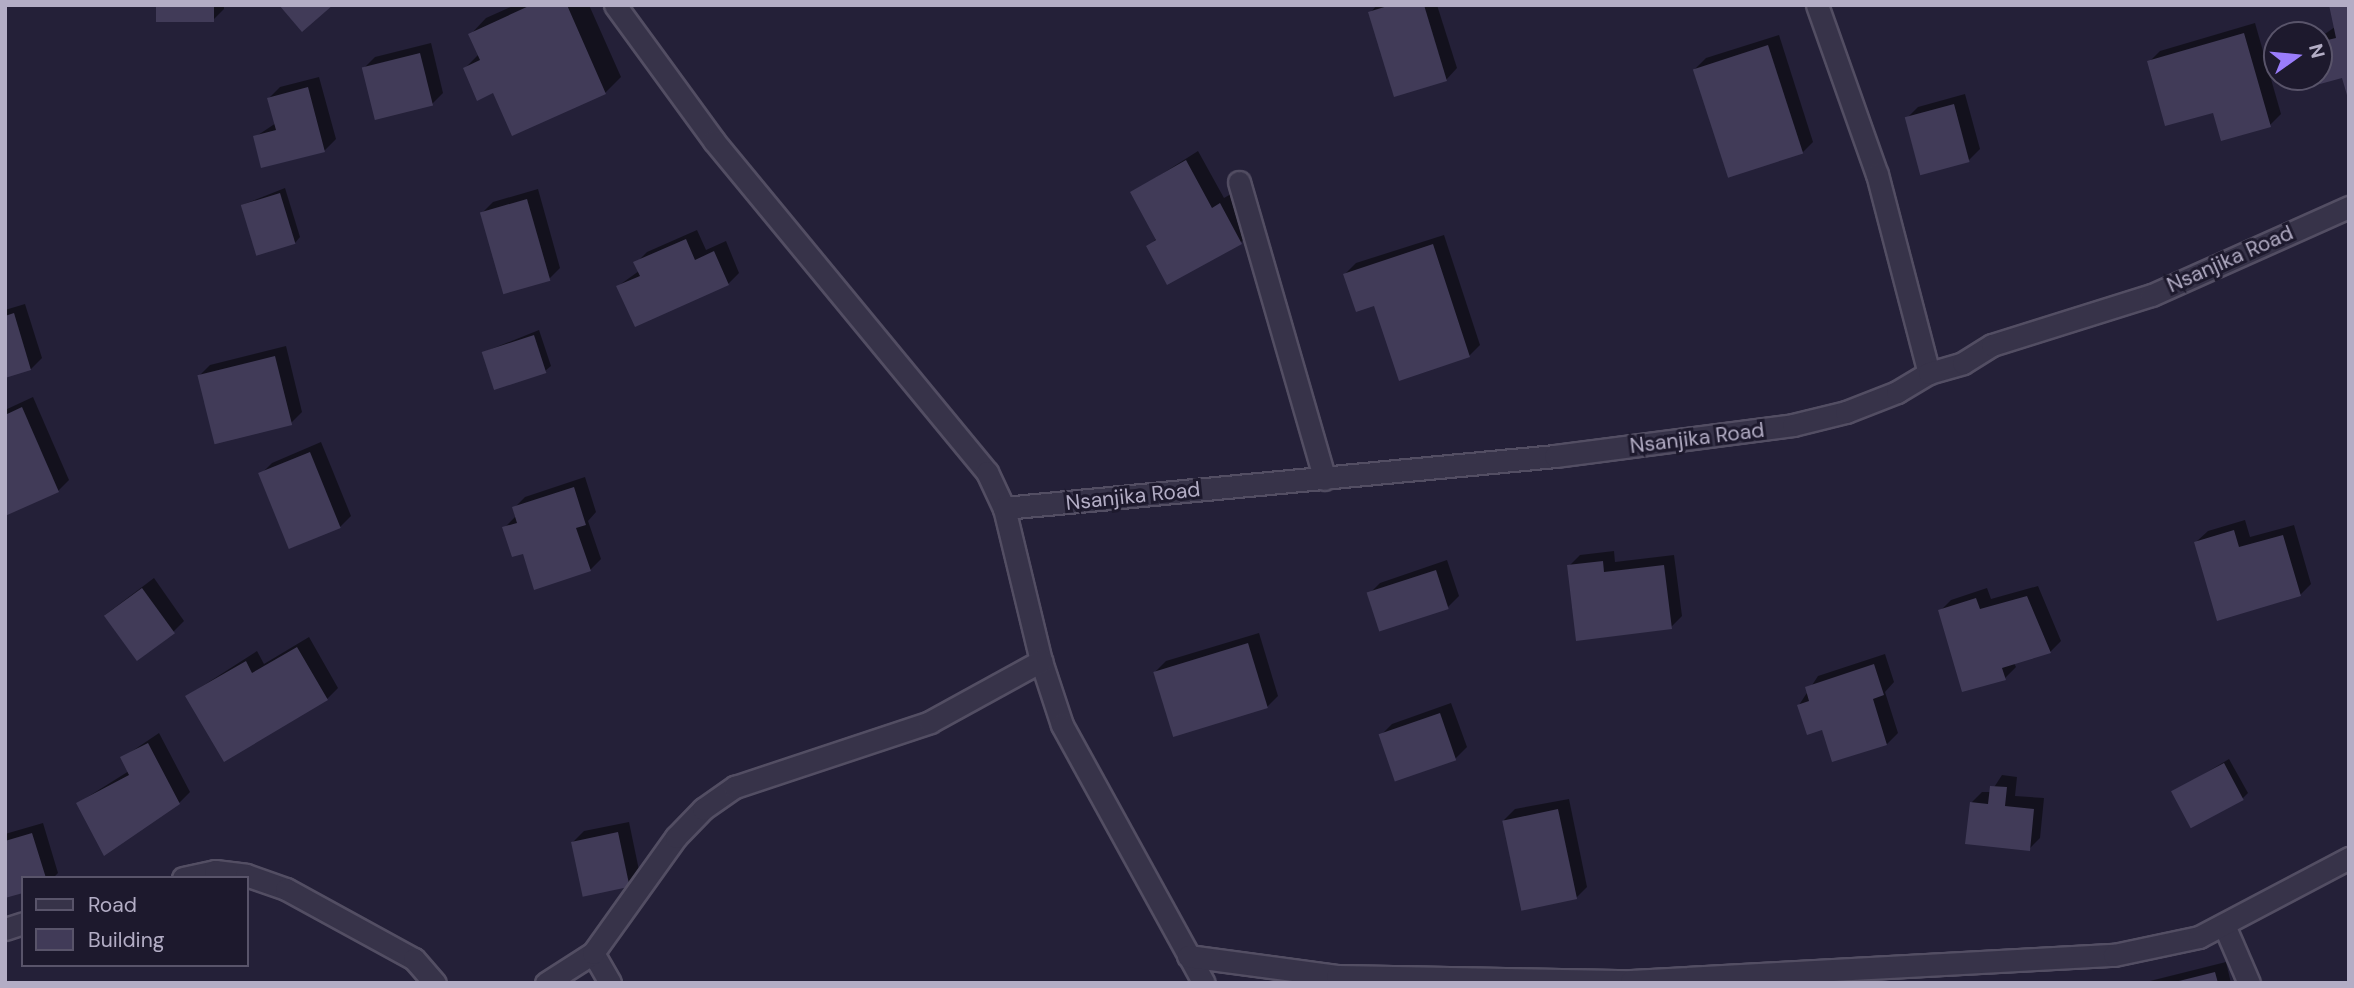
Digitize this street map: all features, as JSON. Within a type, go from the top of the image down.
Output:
[{"type":"street","points":[[615,5],[705,130],[960,435],[987,472],[1004,508],[1041,661],[1083,770],[1203,983]]},
{"type":"street","points":[[1817,5],[1877,174],[1929,373]]},
{"type":"street","points":[[1239,181],[1325,479]]},
{"type":"street","name":"Nsanjika Road","points":[[1004,508],[1325,479],[1793,425],[1846,412],[1897,392],[1929,373],[1963,363],[1992,345],[2152,295],[2349,206]]},
{"type":"street","points":[[546,983],[593,953],[676,837],[703,809],[735,787],[930,722],[1041,661]]},
{"type":"street","points":[[1188,956],[1337,976],[1631,981],[2114,955],[2170,946],[2224,925],[2349,858]]},
{"type":"street","points":[[192,876],[215,871],[235,876]]},
{"type":"street","points":[[248,879],[286,889],[414,959],[435,983]]},
{"type":"street","points":[[2224,925],[2249,983]]},
{"type":"street","points":[[593,953],[610,983]]},
{"type":"building","points":[[156,5],[214,5],[214,22],[156,22]]},
{"type":"building","points":[[279,5],[333,5],[302,32]]},
{"type":"building","points":[[531,5],[567,5],[606,94],[512,136],[493,93],[477,101],[463,68],[480,60],[468,34]]},
{"type":"building","points":[[1391,5],[1424,5],[1447,81],[1394,97],[1368,12]]},
{"type":"building","points":[[2329,5],[2349,5],[2349,102],[2342,78],[2333,80],[2333,39],[2336,38]]},
{"type":"building","points":[[2244,33],[2271,127],[2221,141],[2213,113],[2165,126],[2147,61]]},
{"type":"building","points":[[1768,45],[1803,153],[1728,178],[1693,69]]},
{"type":"building","points":[[420,53],[433,105],[375,120],[362,68]]},
{"type":"building","points":[[308,87],[325,152],[261,168],[253,136],[276,130],[267,98]]},
{"type":"building","points":[[1954,104],[1970,162],[1920,175],[1905,117]]},
{"type":"building","points":[[1186,160],[1212,208],[1220,203],[1242,244],[1167,285],[1146,246],[1156,240],[1130,192]]},
{"type":"building","points":[[280,193],[295,244],[256,256],[241,205]]},
{"type":"building","points":[[527,199],[550,281],[503,294],[480,213]]},
{"type":"building","points":[[686,239],[695,260],[714,251],[729,285],[635,327],[616,286],[640,276],[633,262]]},
{"type":"building","points":[[1433,244],[1470,357],[1399,381],[1374,306],[1356,312],[1343,274]]},
{"type":"building","points":[[14,313],[31,370],[5,378],[5,316]]},
{"type":"building","points":[[534,335],[546,373],[494,390],[482,352]]},
{"type":"building","points":[[275,356],[292,425],[215,444],[197,375]]},
{"type":"building","points":[[22,407],[59,492],[5,516],[5,415]]},
{"type":"building","points":[[310,452],[341,528],[289,549],[258,473]]},
{"type":"building","points":[[574,487],[586,525],[576,528],[591,571],[534,590],[523,554],[512,557],[502,527],[517,523],[512,507]]},
{"type":"building","points":[[2234,530],[2239,547],[2283,535],[2301,596],[2217,621],[2194,542]]},
{"type":"building","points":[[1603,561],[1604,572],[1664,565],[1672,629],[1576,641],[1567,565]]},
{"type":"building","points":[[1436,570],[1449,609],[1379,632],[1367,593]]},
{"type":"building","points":[[142,588],[175,633],[137,661],[104,616]]},
{"type":"building","points":[[2027,596],[2051,653],[2002,668],[2006,680],[1962,692],[1938,610],[1976,598],[1980,609]]},
{"type":"building","points":[[1248,643],[1268,708],[1173,737],[1153,672]]},
{"type":"building","points":[[297,647],[328,700],[224,762],[185,696],[246,661],[252,673]]},
{"type":"building","points":[[1874,664],[1884,695],[1873,699],[1887,745],[1832,762],[1822,730],[1807,735],[1797,705],[1809,701],[1805,687]]},
{"type":"building","points":[[1440,713],[1456,760],[1395,781],[1379,734]]},
{"type":"building","points":[[148,743],[180,804],[104,856],[76,803],[129,775],[120,757]]},
{"type":"building","points":[[2224,763],[2244,800],[2191,828],[2171,791]]},
{"type":"building","points":[[1990,786],[2007,787],[2005,806],[2034,809],[2030,851],[1965,844],[1970,802],[1988,804]]},
{"type":"building","points":[[1558,809],[1577,899],[1521,911],[1502,821]]},
{"type":"building","points":[[618,832],[630,887],[583,897],[571,842]]},
{"type":"building","points":[[32,833],[45,876],[21,876],[21,894],[5,898],[5,841]]},
{"type":"building","points":[[2215,972],[2218,983],[2175,983],[2175,982]]}]
